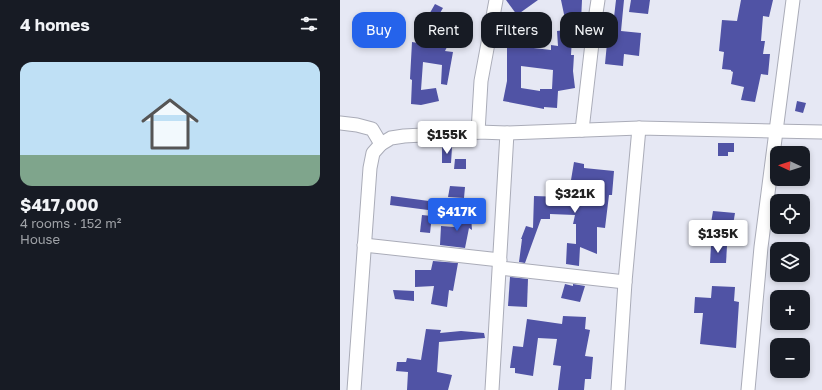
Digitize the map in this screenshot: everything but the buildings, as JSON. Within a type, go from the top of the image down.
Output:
[{"type":"street","points":[[478,132],[481,81],[496,0]]},
{"type":"street","points":[[582,130],[598,0]]},
{"type":"street","points":[[748,390],[761,247],[793,0]]},
{"type":"street","points":[[340,123],[372,129],[381,144]]},
{"type":"street","points":[[618,390],[625,282],[639,128]]},
{"type":"street","points":[[354,390],[370,168],[373,153],[381,144],[391,138],[478,132],[639,128],[822,132]]},
{"type":"street","points":[[492,390],[507,132]]},
{"type":"street","points":[[364,245],[625,282]]}]
